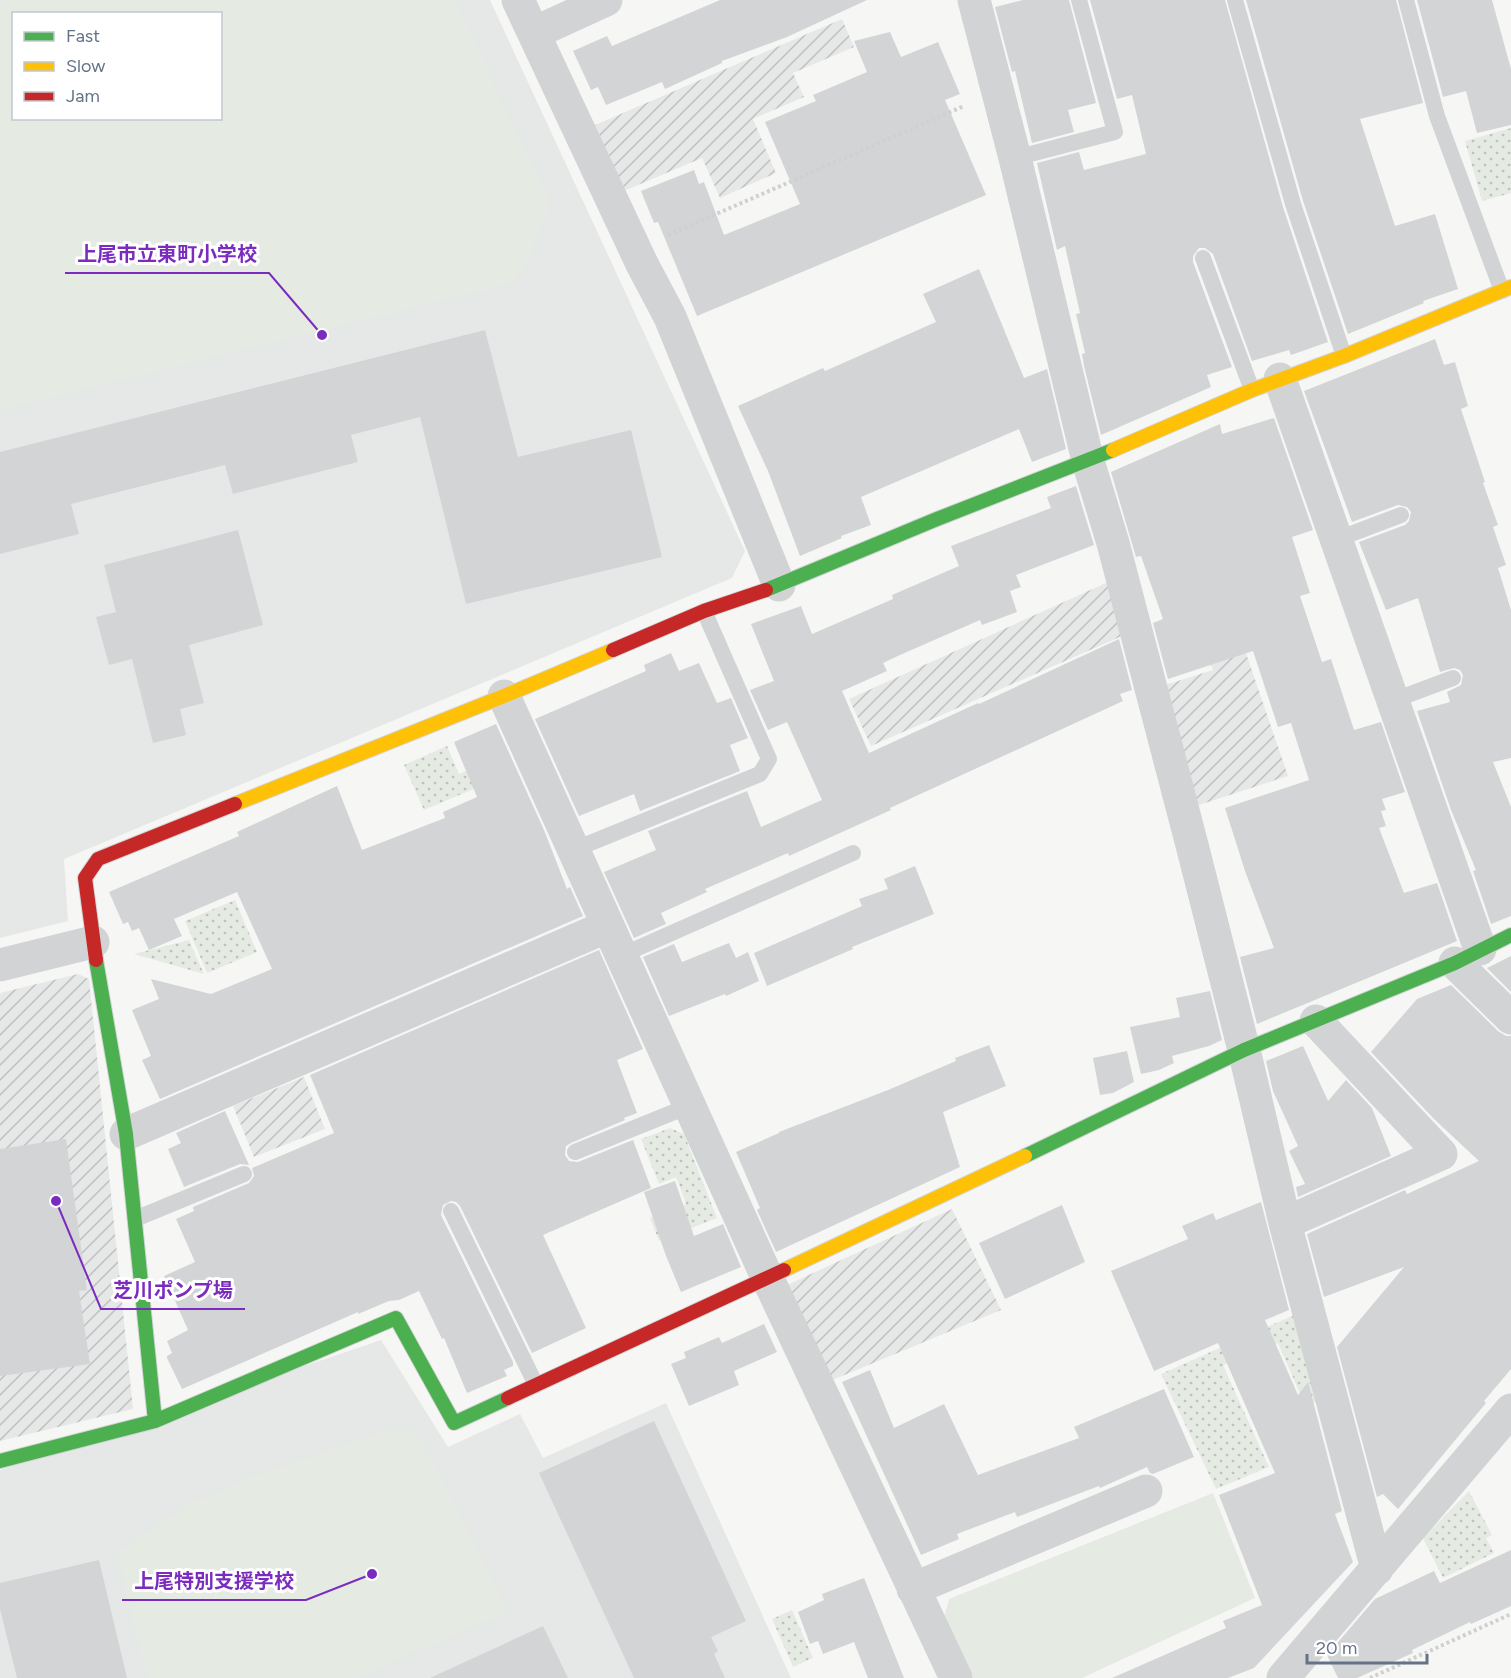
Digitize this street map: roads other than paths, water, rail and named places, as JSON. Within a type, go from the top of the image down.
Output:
[{"type":"street","points":[[518,0],[670,317],[779,585]]},
{"type":"street","points":[[534,33],[606,0]]},
{"type":"street","points":[[974,0],[1015,158],[1088,461],[1113,543],[1244,1050],[1285,1223],[1377,1569]]},
{"type":"street","points":[[155,1421],[126,1134],[93,942],[85,878],[98,859],[504,696],[704,610],[779,585],[937,519],[1088,461],[1266,384],[1344,356],[1507,289]]},
{"type":"street","points":[[1266,384],[1335,540],[1392,701],[1468,956],[1511,1018]]},
{"type":"street","points":[[504,696],[767,1277],[956,1678]]},
{"type":"street","points":[[126,1134],[608,926]]},
{"type":"street","points":[[0,1461],[155,1421],[396,1318],[454,1423],[919,1207],[1244,1050],[1468,956],[1511,935]]},
{"type":"street","points":[[0,965],[93,942]]},
{"type":"street","points":[[1285,1223],[1441,1154],[1316,1021]]},
{"type":"street","points":[[1283,1678],[1511,1410]]},
{"type":"street","points":[[913,1589],[1146,1491]]},
{"type":"lane","points":[[1015,158],[1115,132],[1078,0]]},
{"type":"lane","points":[[1235,0],[1293,204],[1344,356]]},
{"type":"lane","points":[[1406,0],[1437,116],[1507,289]]},
{"type":"lane","points":[[1203,258],[1266,384]]},
{"type":"lane","points":[[1335,540],[1401,515]]},
{"type":"lane","points":[[573,850],[760,774],[769,759],[704,610]]},
{"type":"lane","points":[[1392,701],[1453,678]]},
{"type":"lane","points":[[622,955],[853,853]]},
{"type":"lane","points":[[576,1152],[689,1106]]},
{"type":"lane","points":[[135,1219],[244,1174]]},
{"type":"lane","points":[[451,1211],[536,1384]]},
{"type":"place","name":"上尾市立東町小学校","points":[[322,335]]},
{"type":"place","name":"芝川ポンプ場","points":[[56,1201]]},
{"type":"place","name":"上尾特別支援学校","points":[[372,1574]]}]
